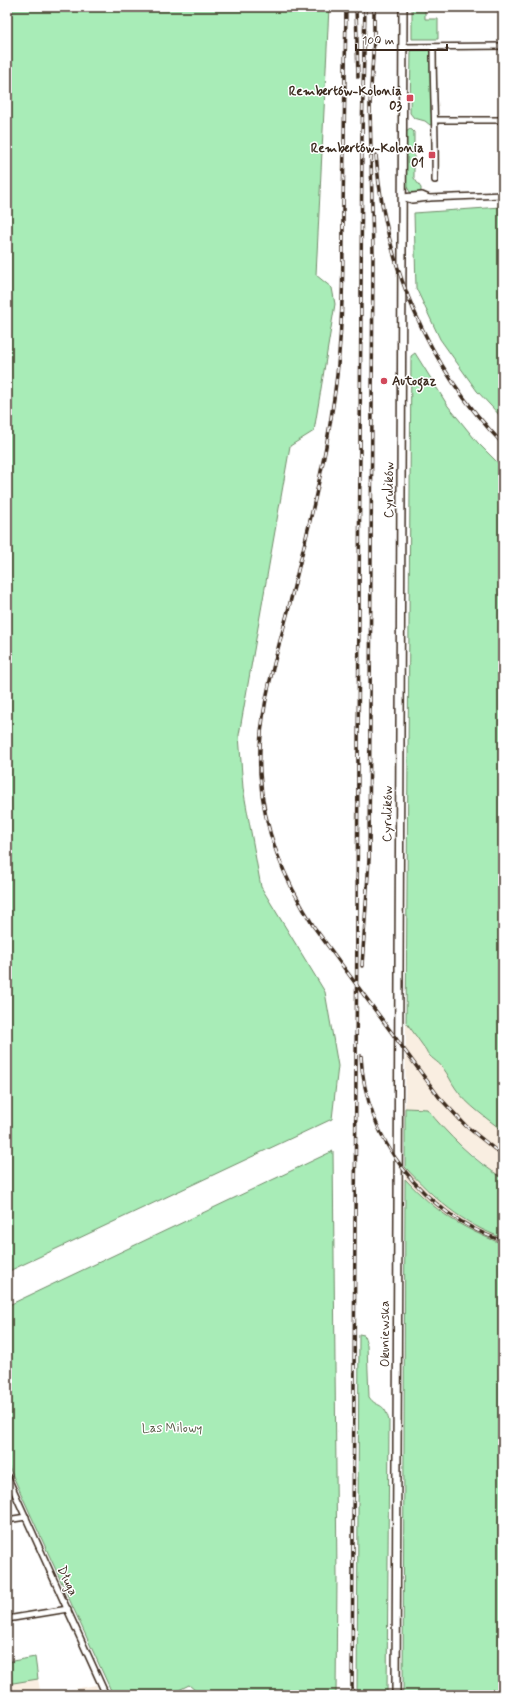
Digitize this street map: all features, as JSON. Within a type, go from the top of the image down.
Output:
[{"type":"main road","name":"Cyrulików","points":[[398,973],[403,7]]},
{"type":"main road","name":"Okuniewska","points":[[396,1695],[398,973]]},
{"type":"street","points":[[403,47],[503,46]]},
{"type":"street","points":[[433,47],[435,180]]},
{"type":"street","points":[[435,120],[503,120]]},
{"type":"street","points":[[402,197],[412,200],[503,195]]},
{"type":"street","name":"Długa","points":[[7,1476],[106,1695]]},
{"type":"street","points":[[7,1520],[26,1517]]},
{"type":"street","points":[[7,1620],[68,1609]]},
{"type":"shaded area","points":[[406,1022],[428,1055],[442,1066],[451,1079],[456,1090],[480,1114],[503,1131],[503,1178],[493,1172],[457,1142],[440,1126],[427,1109],[405,1108]]},
{"type":"shaded area","points":[[405,1167],[426,1189],[451,1210],[470,1224],[503,1238],[503,1244],[478,1234],[445,1216],[421,1196],[405,1179]]},
{"type":"shaded area","points":[[38,1679],[41,1695],[7,1695],[7,1684]]},
{"type":"shaded area","points":[[96,1685],[100,1695],[42,1695]]},
{"type":"green space","points":[[7,7],[329,7],[316,275],[332,288],[335,304],[314,431],[290,446],[239,735],[243,788],[261,887],[325,992],[338,1066],[332,1119],[7,1272]]},
{"type":"green space","points":[[412,7],[425,7],[425,19],[438,19],[438,39],[412,39]]},
{"type":"green space","points":[[428,49],[431,53],[431,111],[433,124],[430,125],[425,121],[414,118],[410,113],[411,50]]},
{"type":"green space","points":[[410,129],[414,132],[414,178],[421,188],[421,191],[417,193],[410,192],[405,184],[406,132]]},
{"type":"green space","points":[[501,207],[503,305],[500,305],[500,309],[503,310],[503,419],[477,391],[440,339],[416,288],[414,213]]},
{"type":"green space","points":[[415,353],[448,406],[478,443],[503,468],[503,1131],[478,1112],[460,1095],[445,1070],[429,1055],[406,1022],[411,356]]},
{"type":"green space","points":[[405,1108],[427,1109],[462,1147],[482,1164],[503,1178],[503,1238],[462,1218],[438,1199],[405,1167]]},
{"type":"green space","name":"Las Milowy","points":[[333,1151],[337,1578],[336,1695],[197,1695],[196,1691],[189,1685],[175,1692],[173,1695],[113,1695],[7,1463],[7,1306]]},
{"type":"green space","points":[[405,1179],[427,1201],[450,1218],[474,1232],[503,1244],[503,1695],[403,1695]]},
{"type":"green space","points":[[359,1334],[364,1335],[367,1345],[369,1397],[372,1401],[383,1407],[389,1421],[387,1695],[357,1695]]},
{"type":"green space","points":[[35,1657],[38,1679],[7,1684],[7,1662]]},
{"type":"railway","points":[[346,7],[342,292],[337,375],[323,464],[272,671],[264,712],[260,752],[262,794],[270,834],[277,853],[293,891],[314,927],[439,1097],[466,1126],[503,1156]]},
{"type":"railway","points":[[356,7],[358,77]]},
{"type":"railway","points":[[352,1695],[362,136],[365,7]]},
{"type":"railway","points":[[374,7],[374,43]]},
{"type":"railway","points":[[362,966],[369,859],[373,255],[370,105],[374,38]]},
{"type":"railway","points":[[376,155],[381,195],[389,235],[400,273],[414,311],[432,347],[452,381],[476,414],[503,444]]},
{"type":"railway","points":[[361,1056],[365,1087],[374,1116],[387,1144],[404,1170],[424,1193],[448,1213],[474,1229],[503,1241]]},
{"type":"place","name":"Rembertów-Kolonia 03","points":[[410,98]]},
{"type":"place","name":"Rembertów-Kolonia 01","points":[[432,155]]},
{"type":"place","name":"Autogaz","points":[[384,381]]}]
